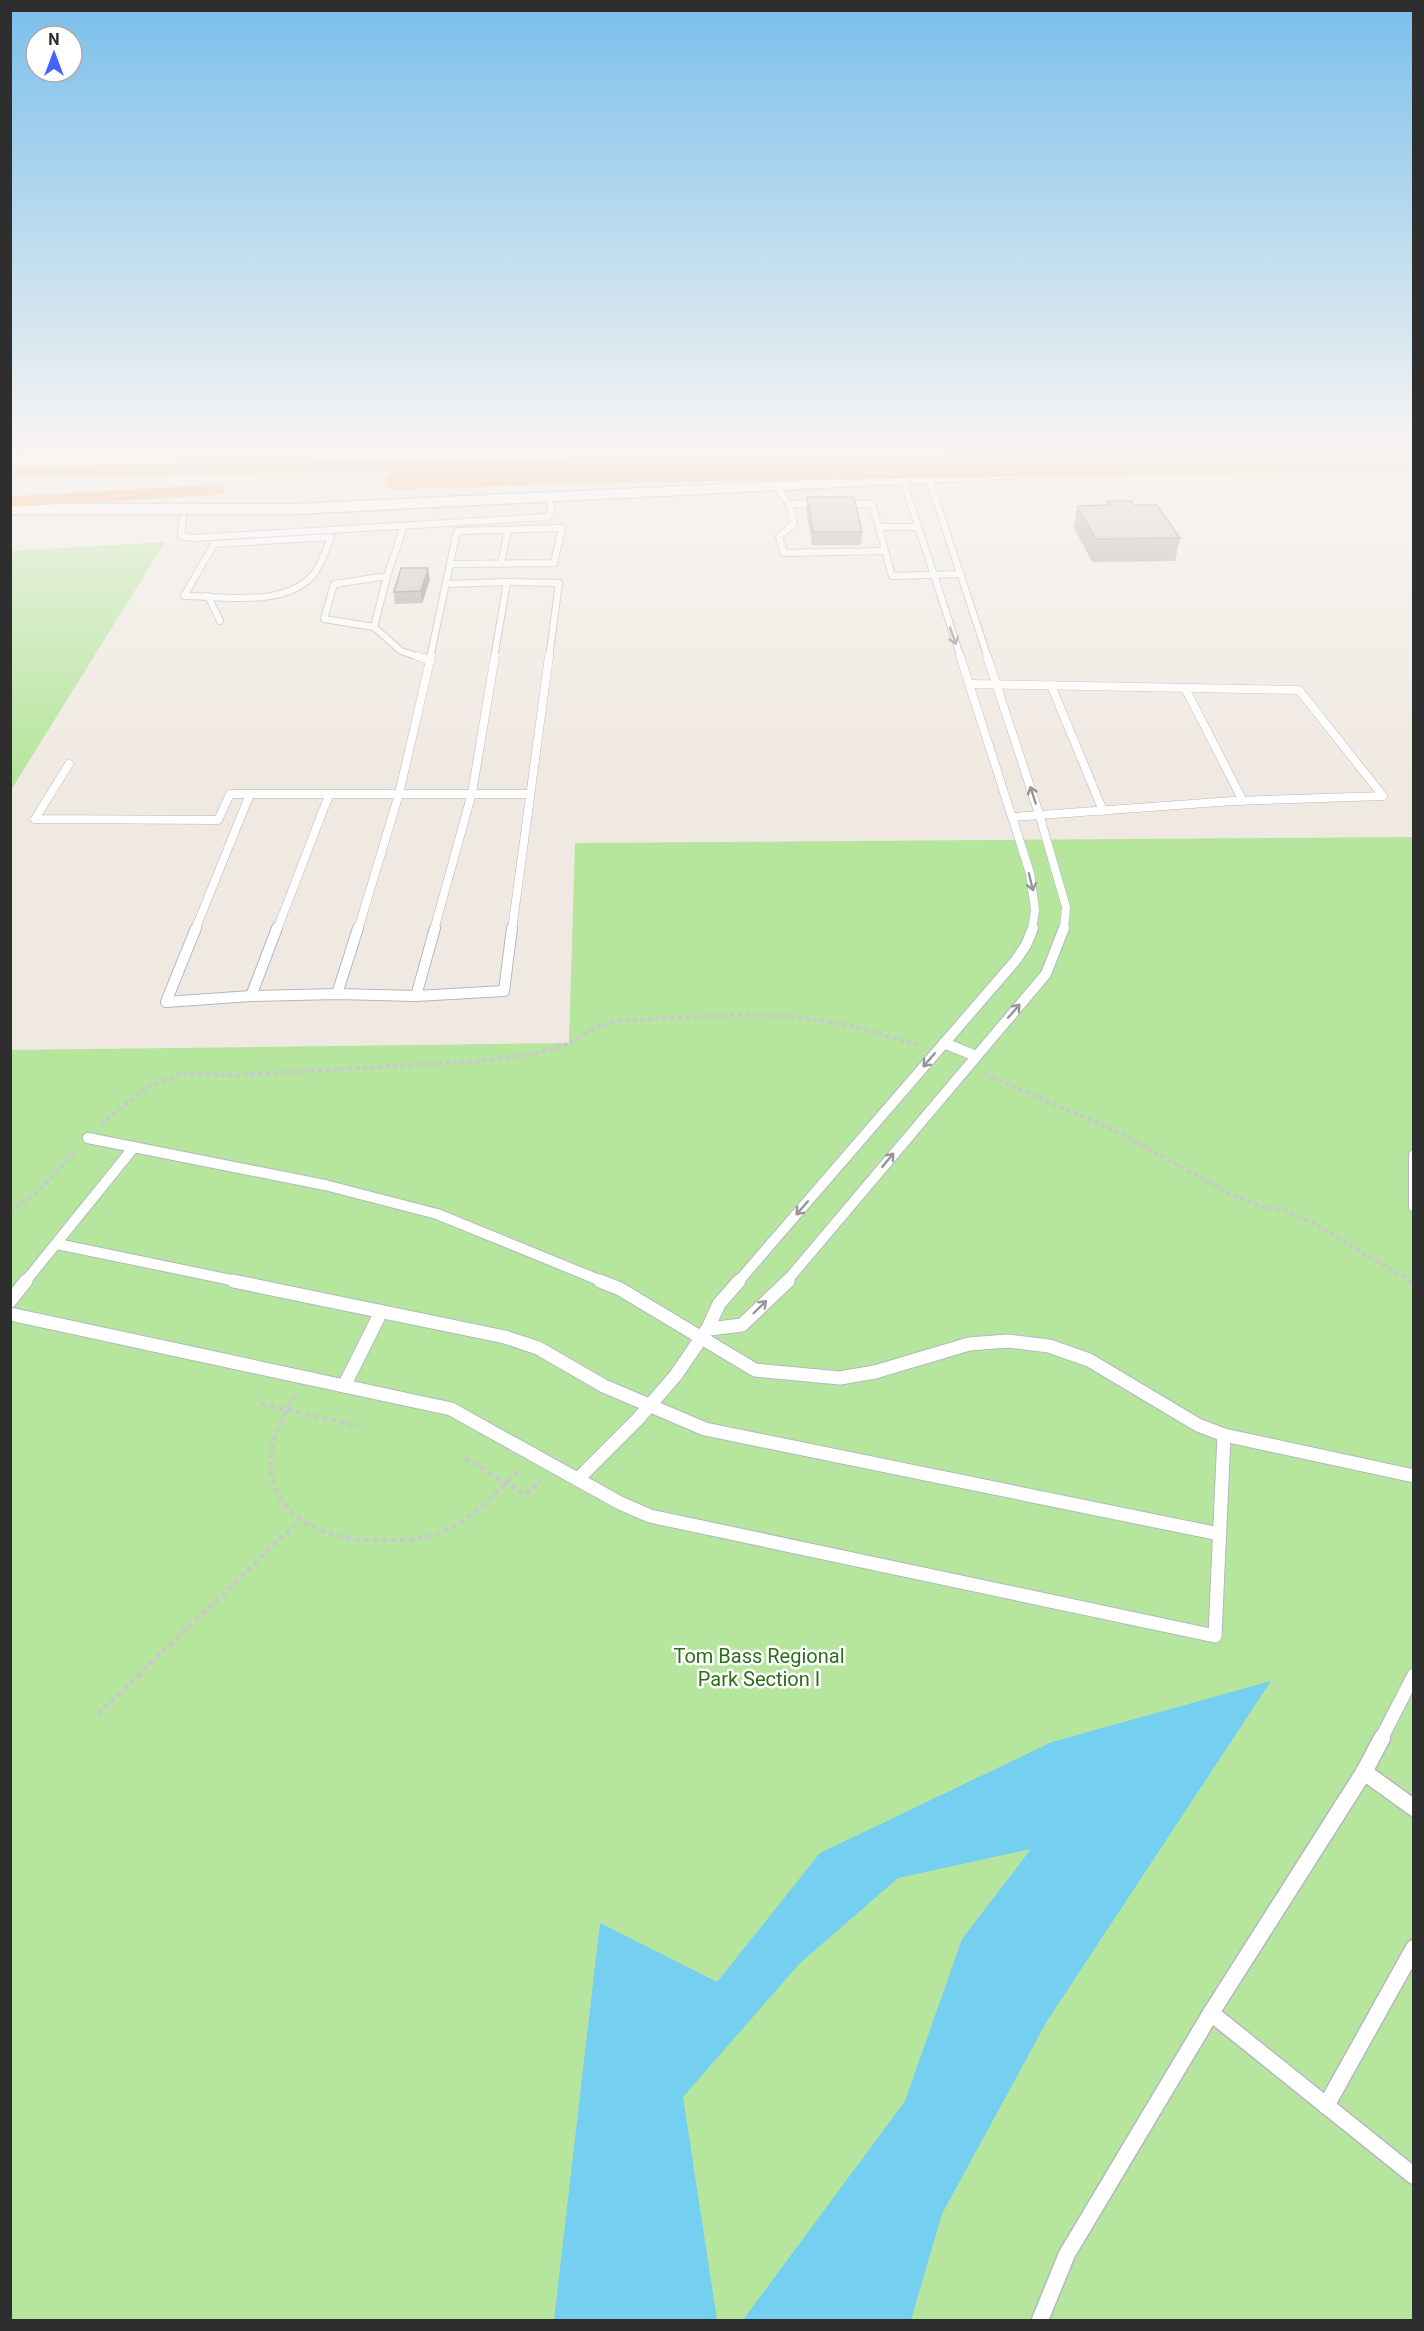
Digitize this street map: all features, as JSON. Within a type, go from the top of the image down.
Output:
[{"type":"lane","points":[[207,557],[184,596],[265,596],[286,591],[313,575],[322,557]]},
{"type":"lane","points":[[374,627],[394,557]]},
{"type":"lane","points":[[337,994],[399,794],[431,661],[452,557]]},
{"type":"lane","points":[[501,563],[502,557]]},
{"type":"lane","points":[[450,564],[554,563],[555,557]]},
{"type":"lane","points":[[887,557],[892,576],[961,574]]},
{"type":"lane","points":[[578,1479],[651,1406],[706,1333],[719,1304],[944,1044],[1015,960],[1032,934],[1035,896],[1013,817],[927,557]]},
{"type":"lane","points":[[706,1333],[742,1325],[784,1284],[1046,974],[1064,931],[1066,908],[1040,817],[955,557]]},
{"type":"lane","points":[[387,576],[334,584],[324,619],[374,627],[401,651],[431,661]]},
{"type":"lane","points":[[416,996],[472,793],[507,582]]},
{"type":"lane","points":[[250,794],[166,1002],[250,996],[337,994],[416,996],[504,991],[559,583],[447,584]]},
{"type":"lane","points":[[208,597],[220,621]]},
{"type":"lane","points":[[970,684],[1299,690],[1383,796],[1243,801],[1040,817],[1013,817]]},
{"type":"lane","points":[[1051,685],[1103,812]]},
{"type":"lane","points":[[1185,688],[1243,801]]},
{"type":"lane","points":[[69,764],[35,819],[218,820],[230,794],[530,794]]},
{"type":"lane","points":[[250,996],[329,795]]},
{"type":"lane","points":[[944,1044],[976,1056]]},
{"type":"lane","points":[[88,1138],[325,1185],[437,1215],[522,1246],[620,1289],[706,1333],[755,1370],[804,1372],[840,1377],[875,1372],[969,1344],[1008,1341],[1050,1346],[1089,1360],[1198,1425],[1224,1435],[1413,1476]]},
{"type":"lane","points":[[10,1301],[134,1147]]},
{"type":"lane","points":[[1413,1155],[1413,1207]]},
{"type":"lane","points":[[57,1244],[505,1337],[538,1348],[604,1386],[705,1429],[1218,1534]]},
{"type":"lane","points":[[344,1386],[381,1312]]},
{"type":"lane","points":[[10,1314],[451,1409],[620,1503],[650,1516],[1215,1636],[1224,1435]]},
{"type":"lane","points":[[1040,2320],[1067,2254],[1211,2013],[1364,1772],[1413,1675]]},
{"type":"lane","points":[[1364,1772],[1413,1808]]},
{"type":"lane","points":[[1326,2106],[1413,1948]]},
{"type":"lane","points":[[1211,2013],[1413,2175]]},
{"type":"path","points":[[10,1212],[36,1193],[105,1120],[149,1086],[180,1074],[239,1075],[482,1061],[532,1054],[562,1046],[579,1039],[597,1027],[622,1020],[743,1015],[813,1018],[854,1026],[936,1052]]},
{"type":"path","points":[[967,1066],[1116,1131],[1232,1195],[1261,1206],[1287,1211],[1315,1224],[1413,1283]]},
{"type":"path","points":[[305,1377],[286,1410],[271,1453],[275,1491],[288,1511],[310,1527],[336,1537],[368,1543],[398,1542],[435,1535],[461,1521],[488,1501],[505,1482],[536,1455]]},
{"type":"path","points":[[261,1404],[360,1426]]},
{"type":"path","points":[[465,1458],[526,1495],[555,1466]]},
{"type":"path","points":[[98,1714],[300,1520]]},
{"type":"green space","points":[[11,557],[156,557],[11,790]]},
{"type":"green space","name":"Tom Bass Regional Park Section I","points":[[1413,837],[1413,2320],[11,2320],[10,1050],[569,1043],[575,843]]},
{"type":"water","points":[[1271,1681],[1047,2021],[942,2214],[911,2320],[743,2320],[905,2101],[962,1939],[1031,1849],[898,1878],[799,1964],[683,2097],[717,2320],[554,2320],[600,1923],[717,1982],[820,1853],[1052,1742]]},
{"type":"building","points":[[401,568],[428,568],[421,591],[394,592]]}]
